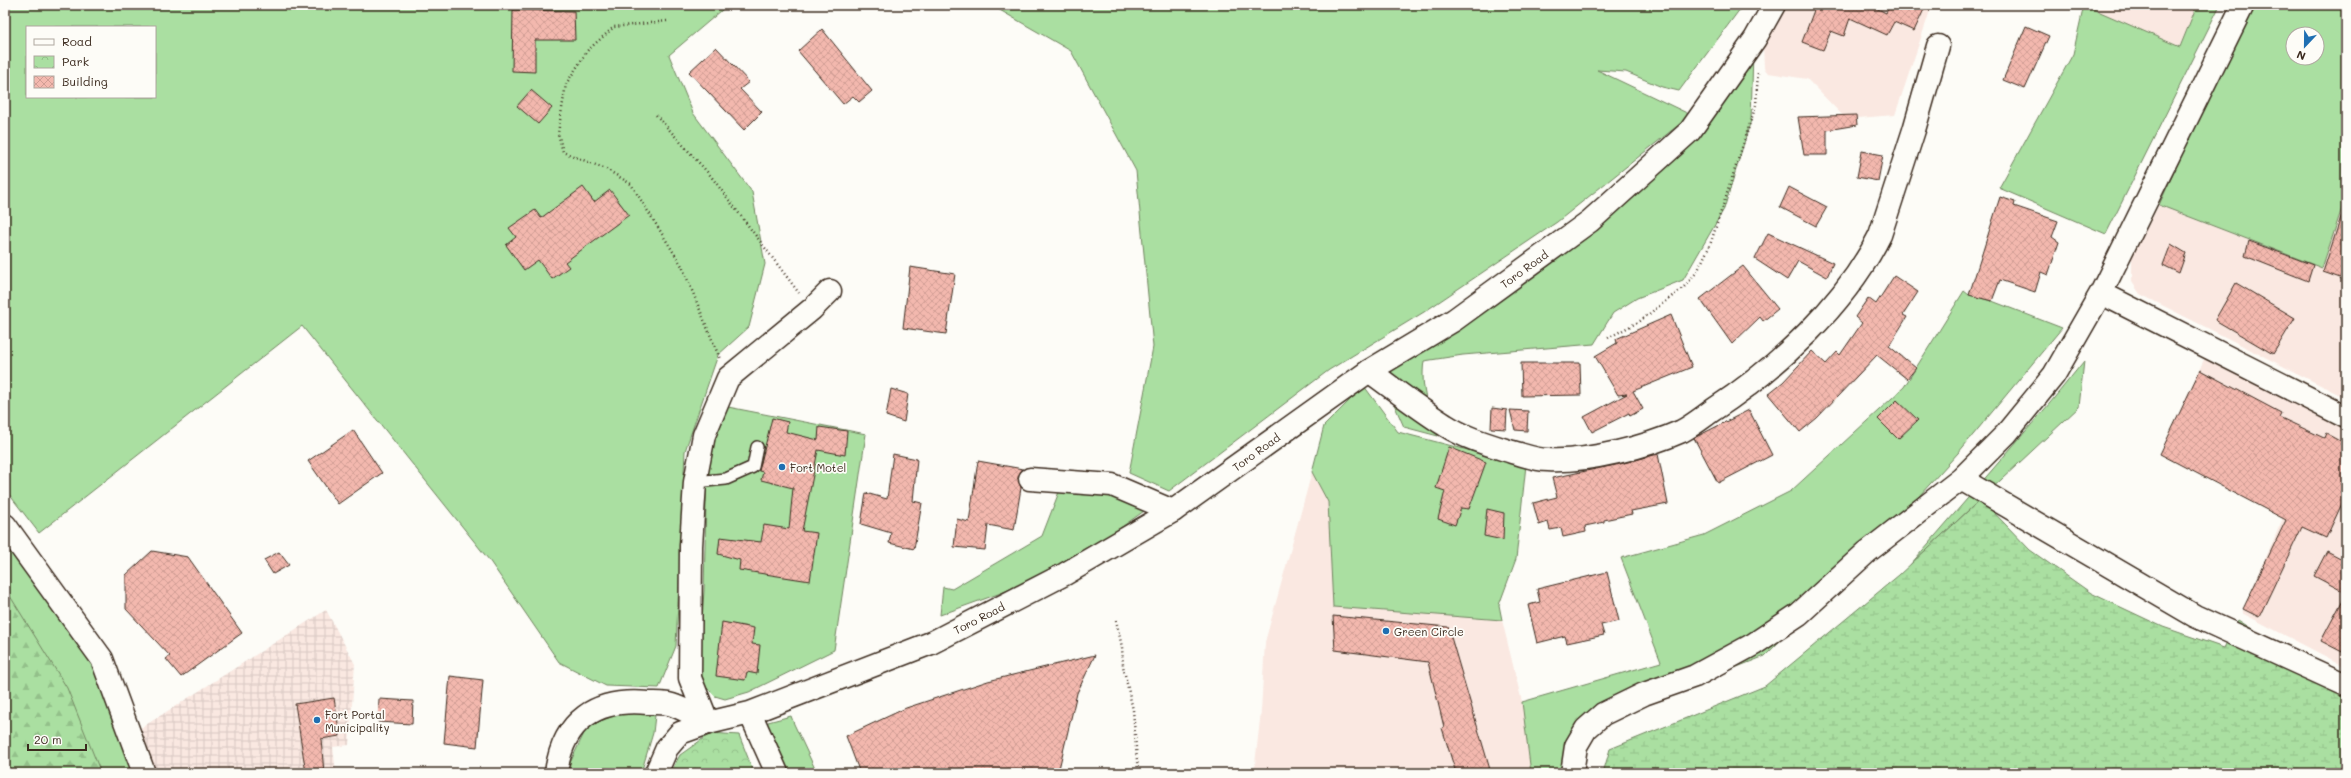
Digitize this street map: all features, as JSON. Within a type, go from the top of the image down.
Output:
[{"type":"street","name":"Toro Road","points":[[656,773],[667,748],[680,732],[708,723],[750,713],[930,642],[1065,574],[1174,511],[1369,371],[1454,320],[1590,221],[1690,131],[1755,39],[1774,5]]},
{"type":"street","points":[[1572,773],[1576,746],[1586,729],[1603,714],[1644,694],[1696,676],[1754,644],[1799,614],[1867,552],[1961,479],[2006,434],[2054,374],[2101,293],[2243,5]]},
{"type":"street","points":[[1369,371],[1446,426],[1487,444],[1548,460],[1572,459],[1624,450],[1653,442],[1683,430],[1756,381],[1781,359],[1812,328],[1872,250],[1880,235],[1914,130],[1938,46]]},
{"type":"street","points":[[708,723],[690,678],[691,546],[695,482],[704,435],[728,378],[812,309],[830,291]]},
{"type":"street","points":[[2101,293],[2346,418]]},
{"type":"street","points":[[1030,479],[1112,485],[1174,511]]},
{"type":"street","points":[[1961,479],[2195,616],[2346,685]]},
{"type":"street","points":[[5,526],[102,659],[144,773]]},
{"type":"street","points":[[556,773],[559,752],[579,719],[607,705],[635,702],[674,705],[708,723]]},
{"type":"street","points":[[750,713],[777,773]]},
{"type":"lane","points":[[695,482],[726,479],[753,467],[757,447]]},
{"type":"path","points":[[667,21],[614,27],[588,50],[566,84],[558,133],[563,152],[606,169],[631,184],[682,266],[728,378]]},
{"type":"path","points":[[1608,338],[1640,321],[1684,287],[1697,272],[1704,258],[1710,245],[1756,105],[1758,57],[1755,39]]},
{"type":"path","points":[[656,115],[710,175],[812,309]]},
{"type":"path","points":[[1116,620],[1122,647],[1122,666],[1133,710],[1138,773]]},
{"type":"shaded area","points":[[1783,5],[1932,5],[1895,115],[1846,119],[1807,79],[1768,73],[1764,68],[1763,44]]},
{"type":"shaded area","points":[[2083,5],[2197,5],[2180,47]]},
{"type":"shaded area","points":[[2346,196],[2346,398],[2140,294],[2132,282],[2132,256],[2159,205],[2322,268]]},
{"type":"shaded area","points":[[2208,351],[2346,415],[2346,667],[2242,613],[2283,518],[2160,454]]},
{"type":"shaded area","name":"Green Circle","points":[[1312,472],[1328,502],[1333,607],[1502,620],[1522,702],[1531,773],[1254,773],[1261,711],[1265,642]]},
{"type":"shaded area","points":[[326,610],[355,664],[349,745],[333,747],[336,773],[155,773],[141,728]]},
{"type":"green space","points":[[5,5],[728,5],[669,55],[693,113],[752,192],[765,264],[749,327],[718,355],[685,451],[676,646],[659,688],[606,686],[559,662],[489,560],[302,326],[39,533],[5,489]]},
{"type":"green space","points":[[991,5],[1743,5],[1679,91],[1662,87],[1626,72],[1597,70],[1691,115],[1557,222],[1424,312],[1329,370],[1169,491],[1129,473],[1153,347],[1136,171],[1071,51]]},
{"type":"green space","points":[[2084,5],[2180,47],[2197,5],[2220,5],[2106,234],[1999,188],[2073,54]]},
{"type":"green space","points":[[2254,5],[2346,5],[2346,196],[2322,268],[2159,205],[2208,97]]},
{"type":"green space","points":[[1753,52],[1751,120],[1724,209],[1683,280],[1637,298],[1613,313],[1594,344],[1463,355],[1424,361],[1424,390],[1438,436],[1404,427],[1377,365],[1568,234],[1688,130]]},
{"type":"green space","points":[[1964,291],[1969,295],[1992,301],[2062,328],[1958,453],[1883,536],[1765,656],[1653,700],[1594,726],[1578,773],[1531,773],[1522,702],[1661,662],[1621,558],[1704,535],[1791,491],[1904,387]]},
{"type":"green space","points":[[2084,361],[2079,407],[1910,565],[2050,403]]},
{"type":"green space","points":[[1364,386],[1398,432],[1526,465],[1516,559],[1499,605],[1502,620],[1333,607],[1328,502],[1312,472],[1324,426]]},
{"type":"green space","points":[[728,407],[866,434],[834,650],[749,692],[725,699],[715,696],[702,683],[699,664],[704,591],[707,459]]},
{"type":"green space","points":[[1064,479],[1158,501],[1059,572],[940,615],[943,587],[952,589],[1042,536]]},
{"type":"green space","points":[[1981,499],[2030,550],[2091,593],[2163,627],[2224,648],[2238,620],[2280,647],[2346,682],[2346,773],[1603,773],[1610,749],[1765,686],[1899,575]]},
{"type":"green space","points":[[5,540],[101,658],[143,773],[5,773]]},
{"type":"green space","points":[[5,588],[67,688],[101,773],[5,773]]},
{"type":"green space","points":[[627,710],[655,715],[653,733],[641,773],[569,773],[569,765],[587,727]]},
{"type":"green space","points":[[791,716],[817,773],[785,773],[765,728],[768,722]]},
{"type":"green space","points":[[711,733],[739,735],[754,773],[670,773],[680,755]]},
{"type":"building","points":[[1816,5],[1870,5],[1886,13],[1890,5],[1926,5],[1914,31],[1894,22],[1887,35],[1850,18],[1844,36],[1831,31],[1823,50],[1802,42]]},
{"type":"building","points":[[513,10],[574,11],[575,40],[535,40],[535,72],[512,71]]},
{"type":"building","points":[[2026,26],[2049,36],[2025,89],[2003,80]]},
{"type":"building","points":[[822,29],[872,91],[859,102],[853,96],[843,104],[798,51]]},
{"type":"building","points":[[716,47],[749,82],[740,89],[762,112],[744,130],[689,72]]},
{"type":"building","points":[[531,90],[552,108],[538,124],[517,106]]},
{"type":"building","points":[[1856,115],[1857,125],[1827,130],[1827,155],[1804,155],[1798,117]]},
{"type":"building","points":[[1862,151],[1883,155],[1878,181],[1857,177]]},
{"type":"building","points":[[583,187],[594,202],[610,190],[629,215],[565,262],[569,267],[552,279],[538,260],[524,270],[506,245],[516,237],[509,228],[535,210],[541,218]]},
{"type":"building","points":[[1789,187],[1827,207],[1816,226],[1780,207]]},
{"type":"building","points":[[2000,197],[2015,202],[2014,206],[2058,221],[2052,237],[2059,242],[2048,275],[2041,272],[2035,292],[2000,280],[1992,301],[1969,295]]},
{"type":"building","points":[[2343,211],[2346,212],[2346,280],[2323,272]]},
{"type":"building","points":[[1768,233],[1833,263],[1827,277],[1798,261],[1787,280],[1755,259]]},
{"type":"building","points":[[2249,241],[2313,265],[2308,281],[2245,256]]},
{"type":"building","points":[[2171,244],[2186,253],[2179,273],[2163,265]]},
{"type":"building","points":[[1743,266],[1778,309],[1763,321],[1760,317],[1732,344],[1700,299]]},
{"type":"building","points":[[910,267],[955,274],[946,334],[903,328]]},
{"type":"building","points":[[1894,276],[1918,292],[1903,315],[1907,317],[1889,346],[1916,368],[1907,379],[1877,355],[1817,418],[1800,432],[1768,394],[1783,382],[1812,351],[1826,364],[1837,352],[1840,355],[1862,323],[1855,317],[1868,298],[1876,304]]},
{"type":"building","points":[[2236,283],[2295,318],[2273,354],[2215,320]]},
{"type":"building","points":[[1671,315],[1692,367],[1633,391],[1643,409],[1630,416],[1629,413],[1592,432],[1584,417],[1627,394],[1618,395],[1595,356],[1617,343],[1616,339]]},
{"type":"building","points":[[1521,363],[1580,363],[1581,395],[1522,396]]},
{"type":"building","points":[[2200,370],[2281,413],[2279,417],[2324,438],[2326,433],[2346,444],[2346,495],[2326,538],[2302,527],[2259,617],[2243,609],[2286,520],[2160,454]]},
{"type":"building","points":[[891,389],[908,394],[904,422],[886,416]]},
{"type":"building","points":[[1897,400],[1918,420],[1898,439],[1878,419]]},
{"type":"building","points":[[1492,408],[1507,410],[1506,429],[1491,428]]},
{"type":"building","points":[[1510,410],[1528,411],[1527,431],[1515,430]]},
{"type":"building","points":[[1749,410],[1772,455],[1718,483],[1694,438]]},
{"type":"building","points":[[772,418],[788,422],[786,432],[818,440],[819,427],[847,431],[845,455],[818,450],[802,531],[817,533],[810,581],[739,570],[740,560],[718,554],[720,537],[761,542],[764,525],[789,529],[793,488],[761,480],[763,472],[759,471]]},
{"type":"building","points":[[353,430],[382,473],[338,504],[308,461]]},
{"type":"building","points":[[1449,447],[1486,462],[1469,509],[1461,508],[1455,525],[1438,519],[1445,491],[1436,488]]},
{"type":"building","points":[[893,454],[917,459],[913,501],[922,503],[914,549],[889,543],[891,533],[861,524],[866,493],[887,499]]},
{"type":"building","points":[[1658,454],[1668,504],[1631,511],[1632,514],[1585,526],[1586,532],[1563,537],[1561,528],[1550,530],[1548,522],[1539,525],[1533,503],[1557,497],[1552,478],[1620,464]]},
{"type":"building","points":[[978,461],[1023,469],[1018,478],[1021,488],[1014,530],[988,525],[985,550],[954,547],[957,519],[969,522]]},
{"type":"building","points":[[1487,509],[1504,513],[1503,540],[1484,536]]},
{"type":"building","points":[[152,551],[188,557],[242,633],[181,677],[166,659],[170,656],[126,609],[126,575]]},
{"type":"building","points":[[2327,551],[2346,561],[2346,593],[2314,576]]},
{"type":"building","points":[[279,552],[289,565],[273,574],[264,560]]},
{"type":"building","points":[[1607,572],[1619,621],[1601,625],[1604,635],[1567,643],[1565,636],[1537,643],[1528,605],[1540,602],[1537,589]]},
{"type":"building","points":[[2346,594],[2346,654],[2321,641]]},
{"type":"building","points":[[1333,616],[1448,627],[1491,773],[1456,773],[1442,728],[1444,727],[1428,662],[1335,650]]},
{"type":"building","points":[[722,622],[754,628],[752,644],[760,645],[757,674],[747,672],[745,680],[716,676]]},
{"type":"building","points":[[1095,655],[1077,693],[1058,773],[860,773],[846,736],[906,708],[988,681]]},
{"type":"building","points":[[450,676],[483,680],[477,747],[444,743]]},
{"type":"building","name":"Fort Portal Municipality","points":[[334,698],[340,736],[321,739],[324,773],[306,773],[295,704]]},
{"type":"building","points":[[379,699],[413,701],[412,724],[378,722]]},
{"type":"place","name":"Fort Motel","points":[[782,467]]},
{"type":"place","name":"Green Circle","points":[[1386,631]]},
{"type":"place","name":"Fort Portal Municipality","points":[[317,720]]}]
